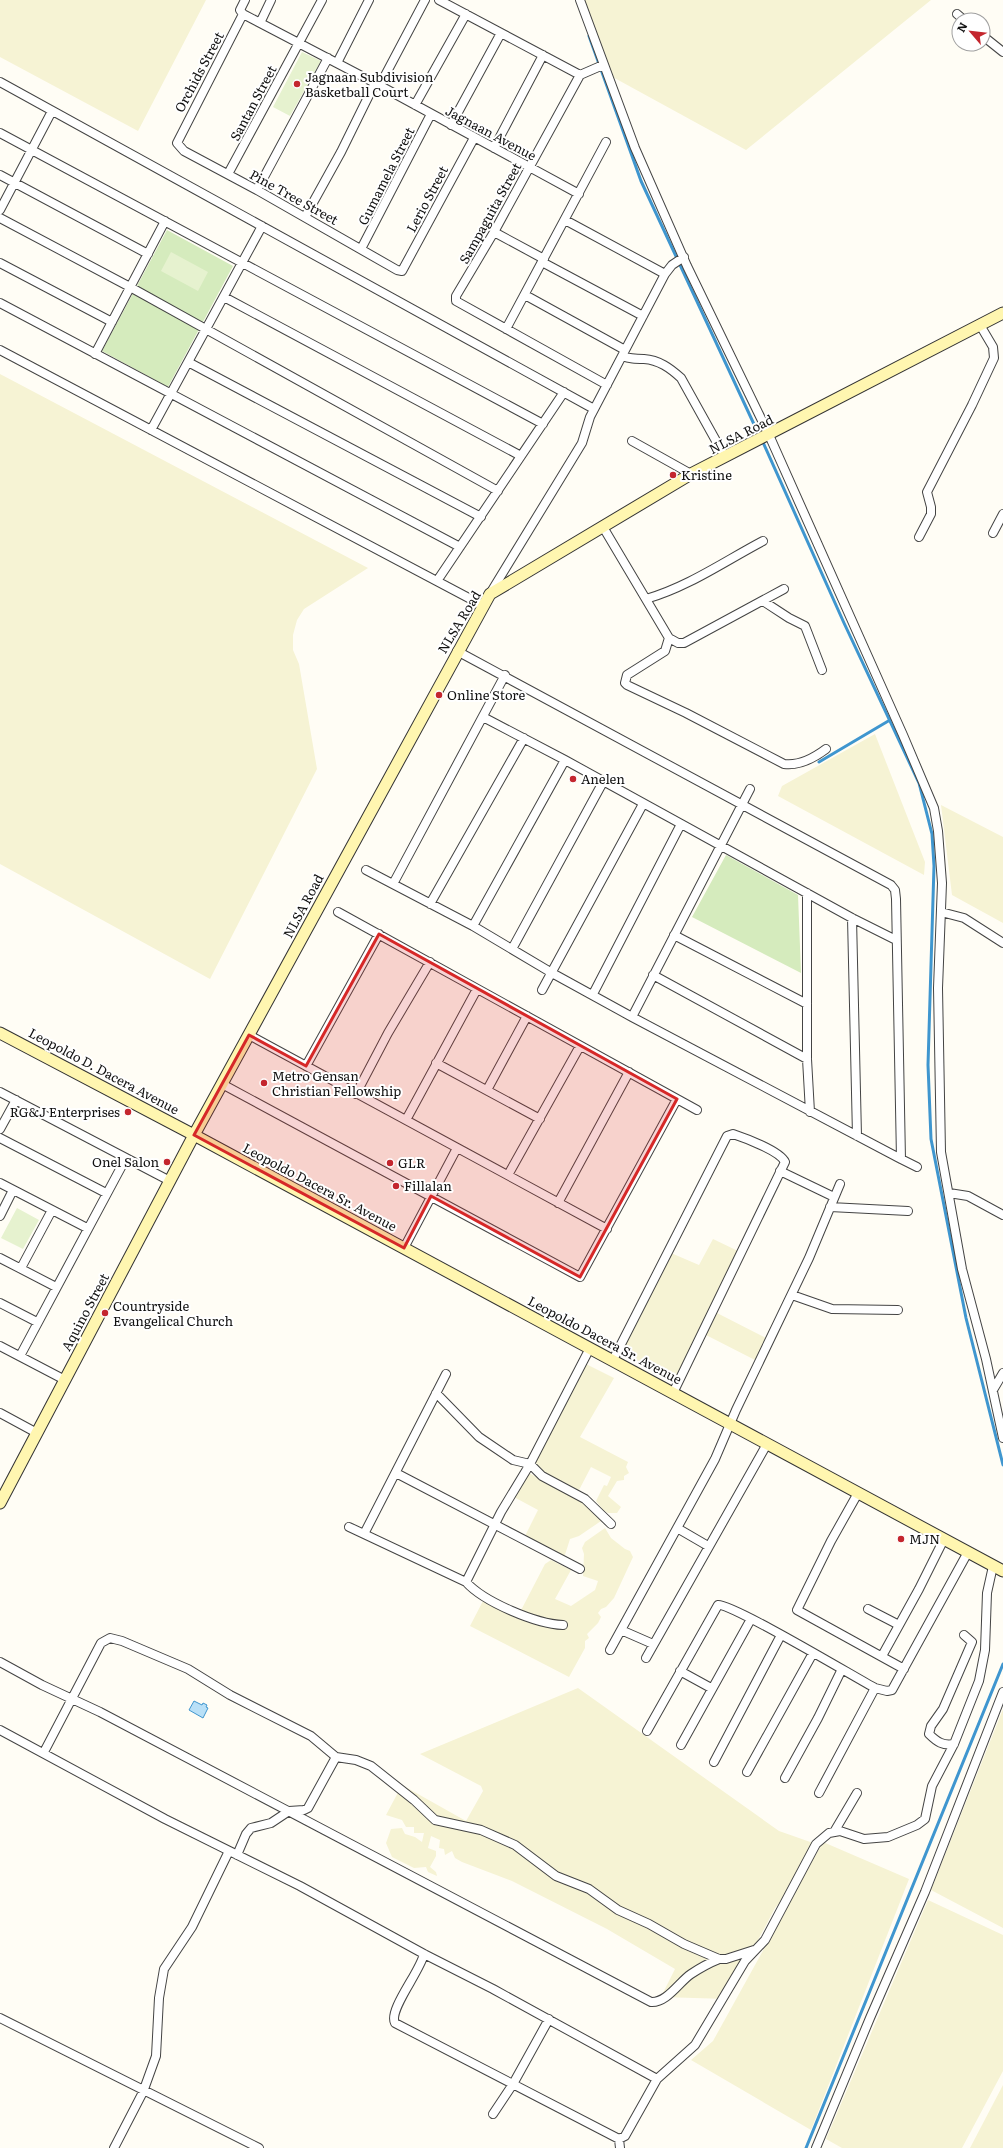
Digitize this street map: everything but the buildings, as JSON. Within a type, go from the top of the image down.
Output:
[{"type":"main road","name":"NLSA Road","points":[[194,1135],[482,605],[490,594],[691,474],[764,438],[931,349],[1003,313]]},
{"type":"main road","name":"Leopoldo D. Dacera Avenue","points":[[0,1033],[194,1135]]},
{"type":"main road","name":"Aquino Street","points":[[1,1497],[37,1433],[194,1135]]},
{"type":"main road","name":"Leopoldo Dacera Sr. Avenue","points":[[194,1135],[998,1568]]},
{"type":"street","points":[[243,14],[240,10],[244,0]]},
{"type":"street","points":[[260,23],[271,0]]},
{"type":"street","name":"Santan Street","points":[[228,174],[322,0]]},
{"type":"street","points":[[337,63],[369,0]]},
{"type":"street","points":[[305,217],[425,0]]},
{"type":"street","points":[[439,0],[580,75],[604,65]]},
{"type":"street","points":[[580,0],[678,260],[904,735],[934,808],[941,856],[941,912],[938,988],[939,1122],[941,1152],[969,1300],[986,1359],[1003,1438]]},
{"type":"street","name":"Jagnaan Avenue","points":[[243,14],[378,84],[474,138],[579,194]]},
{"type":"street","name":"Orchids Street","points":[[177,141],[243,14]]},
{"type":"street","points":[[415,105],[466,14]]},
{"type":"street","points":[[451,125],[501,33]]},
{"type":"street","points":[[991,42],[1003,52]]},
{"type":"street","points":[[494,148],[542,55]]},
{"type":"street","points":[[257,190],[328,58]]},
{"type":"street","name":"Sampaguita Street","points":[[506,329],[456,301],[456,296],[494,232],[580,75]]},
{"type":"street","points":[[0,82],[594,409]]},
{"type":"street","points":[[0,210],[52,111]]},
{"type":"street","name":"Gumamela Street","points":[[361,249],[431,114]]},
{"type":"street","points":[[0,133],[543,424]]},
{"type":"street","name":"Lerio Street","points":[[402,271],[474,138]]},
{"type":"street","name":"Pine Tree Street","points":[[177,141],[184,151],[257,190],[397,270],[402,271]]},
{"type":"street","points":[[606,142],[506,329],[607,385]]},
{"type":"street","points":[[0,175],[148,254]]},
{"type":"street","points":[[0,218],[130,287],[498,490]]},
{"type":"street","points":[[565,220],[665,274]]},
{"type":"street","points":[[95,354],[165,221]]},
{"type":"street","points":[[151,430],[262,226]]},
{"type":"street","points":[[494,232],[643,316]]},
{"type":"street","points":[[490,594],[582,443],[587,422],[623,353],[665,274],[678,260]]},
{"type":"street","points":[[0,263],[112,322]]},
{"type":"street","points":[[524,295],[623,353],[630,359],[645,359],[658,362],[676,374],[708,425],[725,457]]},
{"type":"street","points":[[224,297],[521,456]]},
{"type":"street","points":[[0,303],[460,547]]},
{"type":"street","points":[[919,537],[931,514],[931,507],[927,492],[994,358],[994,348],[980,325]]},
{"type":"street","points":[[0,350],[482,605]]},
{"type":"street","points":[[188,362],[481,517]]},
{"type":"street","points":[[437,581],[564,392]]},
{"type":"street","points":[[632,441],[691,474]]},
{"type":"street","points":[[993,533],[1003,514]]},
{"type":"street","points":[[603,527],[669,638],[678,643],[684,643],[784,589]]},
{"type":"street","points":[[646,599],[664,594],[682,586],[763,541]]},
{"type":"street","points":[[764,601],[804,626],[822,670]]},
{"type":"street","points":[[669,638],[665,651],[627,675],[625,683],[627,685],[686,713],[784,764],[795,764],[813,758],[826,749]]},
{"type":"street","points":[[457,651],[891,885],[895,890],[896,899],[901,1159]]},
{"type":"street","points":[[393,884],[504,675]]},
{"type":"street","points":[[483,717],[565,760],[852,918],[896,940]]},
{"type":"street","points":[[430,904],[524,738]]},
{"type":"street","points":[[473,926],[565,760]]},
{"type":"street","points":[[512,949],[603,782]]},
{"type":"street","points":[[632,1017],[750,789]]},
{"type":"street","points":[[542,990],[643,804]]},
{"type":"street","points":[[593,994],[681,824]]},
{"type":"street","points":[[366,870],[473,926],[552,973],[593,994],[632,1017],[917,1167]]},
{"type":"street","points":[[807,893],[807,1059],[810,1112]]},
{"type":"street","points":[[338,912],[697,1110]]},
{"type":"street","points":[[941,912],[964,918],[1003,943]]},
{"type":"street","points":[[852,918],[857,1136]]},
{"type":"street","points":[[306,1066],[379,934]]},
{"type":"street","points":[[674,934],[807,1004]]},
{"type":"street","points":[[356,1094],[388,1033],[430,962]]},
{"type":"street","points":[[653,975],[807,1059]]},
{"type":"street","points":[[406,1120],[477,989]]},
{"type":"street","points":[[487,1090],[526,1016]]},
{"type":"street","points":[[248,1035],[607,1229]]},
{"type":"street","points":[[508,1175],[580,1046]]},
{"type":"street","points":[[436,1063],[540,1119]]},
{"type":"street","points":[[558,1202],[629,1072]]},
{"type":"street","points":[[222,1084],[580,1277],[677,1099]]},
{"type":"street","points":[[0,1092],[170,1181]]},
{"type":"street","points":[[0,1129],[16,1100]]},
{"type":"street","points":[[613,1360],[727,1136],[733,1134],[737,1135],[783,1158],[785,1162],[673,1393]]},
{"type":"street","points":[[0,1138],[106,1193]]},
{"type":"street","points":[[404,1248],[457,1148]]},
{"type":"street","points":[[20,1356],[87,1228],[126,1158]]},
{"type":"street","points":[[780,1171],[834,1197]]},
{"type":"street","points":[[0,1183],[87,1228]]},
{"type":"street","points":[[610,1650],[715,1459],[792,1295],[840,1184]]},
{"type":"street","points":[[0,1216],[13,1190]]},
{"type":"street","points":[[949,1193],[968,1196],[1003,1215]]},
{"type":"street","points":[[830,1207],[908,1211]]},
{"type":"street","points":[[21,1268],[52,1210]]},
{"type":"street","points":[[0,1258],[56,1287]]},
{"type":"street","points":[[792,1295],[832,1309],[898,1310]]},
{"type":"street","points":[[0,1303],[37,1322]]},
{"type":"street","points":[[0,1346],[65,1380]]},
{"type":"street","points":[[466,1582],[495,1523],[530,1464],[590,1348]]},
{"type":"street","points":[[993,1390],[1003,1373]]},
{"type":"street","points":[[364,1534],[446,1374]]},
{"type":"street","points":[[436,1393],[479,1437],[513,1460],[530,1464],[542,1476],[585,1499],[611,1524]]},
{"type":"street","points":[[0,1413],[37,1433]]},
{"type":"street","points":[[646,1658],[767,1444]]},
{"type":"street","points":[[396,1473],[495,1523],[580,1569]]},
{"type":"street","points":[[858,1493],[831,1541],[797,1610],[904,1669]]},
{"type":"street","points":[[349,1526],[466,1582],[482,1595],[525,1617],[549,1624],[563,1625]]},
{"type":"street","points":[[677,1528],[708,1546]]},
{"type":"street","points":[[882,1656],[900,1625],[944,1539]]},
{"type":"street","points":[[647,1731],[715,1607],[724,1605],[875,1688],[888,1691],[892,1690],[968,1552]]},
{"type":"street","points":[[619,2139],[628,2133],[657,2079],[695,2045],[745,1961],[765,1940],[816,1844],[823,1837],[840,1831],[864,1838],[874,1839],[888,1837],[924,1821],[932,1786],[954,1744],[979,1681],[985,1650],[987,1593],[998,1568]]},
{"type":"street","points":[[868,1609],[900,1625]]},
{"type":"street","points":[[681,1745],[711,1688],[751,1619]]},
{"type":"street","points":[[621,1630],[653,1644]]},
{"type":"street","points":[[714,1762],[781,1635]]},
{"type":"street","points":[[954,1744],[941,1744],[929,1734],[931,1726],[943,1709],[972,1642],[964,1635]]},
{"type":"street","points":[[44,1752],[101,1643],[110,1638],[115,1639],[188,1669],[230,1695],[311,1736],[336,1757],[356,1760],[371,1766],[414,1800],[436,1820],[481,1830],[515,1845],[556,1876],[589,1889],[618,1910],[719,1959],[726,1959],[755,1950]]},
{"type":"street","points":[[747,1772],[813,1653]]},
{"type":"street","points":[[0,1662],[289,1811],[651,2002],[656,2002],[663,1999],[690,1974],[719,1959]]},
{"type":"street","points":[[785,1778],[842,1670]]},
{"type":"street","points":[[680,1671],[711,1688]]},
{"type":"street","points":[[818,1793],[875,1688]]},
{"type":"street","points":[[816,2148],[870,2018],[925,1892],[1003,1692]]},
{"type":"street","points":[[0,1730],[44,1752],[121,1796],[300,1886],[424,1954],[549,2019],[657,2079]]},
{"type":"street","points":[[237,1855],[246,1834],[251,1828],[271,1823],[289,1811],[304,1810],[308,1808],[336,1757]]},
{"type":"street","points":[[834,1832],[857,1793]]},
{"type":"street","points":[[114,2148],[143,2092],[157,2048],[158,2005],[164,1969],[192,1926],[229,1851]]},
{"type":"street","points":[[424,1954],[419,1970],[395,2010],[393,2019],[395,2023],[619,2139]]},
{"type":"street","points":[[0,2018],[143,2092],[259,2148]]},
{"type":"street","points":[[494,2114],[513,2084],[549,2019]]},
{"type":"street","points":[[619,2139],[620,2148]]},
{"type":"highlighted area","points":[[379,934],[677,1099],[580,1277],[431,1196],[404,1248],[194,1135],[249,1035],[306,1066]]},
{"type":"shaded area","points":[[0,0],[206,0],[138,131],[0,57]]},
{"type":"shaded area","points":[[583,0],[931,0],[746,150],[609,75]]},
{"type":"shaded area","points":[[0,374],[368,568],[304,609],[297,620],[293,635],[293,650],[299,664],[317,769],[210,979],[0,864]]},
{"type":"shaded area","points":[[875,734],[925,862],[924,875],[778,796],[782,786]]},
{"type":"shaded area","points":[[941,805],[1003,837],[1003,923],[952,895]]},
{"type":"shaded area","points":[[713,1239],[738,1251],[674,1381],[619,1354],[671,1253],[699,1265]]},
{"type":"shaded area","points":[[717,1313],[766,1338],[755,1360],[706,1335]]},
{"type":"shaded area","points":[[584,1363],[614,1378],[580,1437],[628,1462],[626,1467],[629,1473],[624,1476],[624,1480],[617,1481],[608,1496],[621,1507],[617,1513],[608,1513],[603,1510],[596,1501],[604,1485],[607,1486],[611,1477],[591,1467],[578,1492],[538,1469],[536,1463],[536,1459]]},
{"type":"shaded area","points":[[527,1472],[588,1504],[598,1514],[601,1521],[579,1536],[570,1539],[564,1558],[525,1536],[538,1510],[512,1496]]},
{"type":"shaded area","points":[[605,1528],[611,1538],[630,1551],[633,1557],[614,1598],[598,1613],[601,1617],[598,1623],[587,1634],[589,1638],[585,1641],[585,1648],[569,1677],[470,1626],[483,1601],[517,1618],[545,1564],[551,1560],[571,1570],[555,1599],[571,1606],[595,1590],[598,1581],[583,1576],[584,1554],[582,1548],[585,1542]]},
{"type":"shaded area","points":[[578,1688],[779,1831],[816,1844],[791,1890],[775,1908],[727,1999],[661,1997],[675,1969],[607,1929],[512,1881],[462,1862],[455,1858],[452,1851],[445,1855],[444,1849],[439,1848],[440,1840],[431,1836],[428,1848],[436,1851],[436,1856],[430,1867],[436,1872],[437,1876],[428,1872],[426,1867],[414,1868],[392,1857],[386,1843],[391,1829],[402,1828],[405,1834],[415,1837],[422,1842],[424,1833],[414,1833],[414,1827],[406,1827],[402,1820],[386,1815],[402,1785],[466,1821],[483,1791],[481,1786],[420,1754]]},
{"type":"shaded area","points":[[1003,1709],[1003,1928],[931,1890]]},
{"type":"shaded area","points":[[823,1842],[909,1879],[811,2130],[691,2060],[713,2041]]},
{"type":"shaded area","points":[[928,1900],[1003,1935],[1003,2071],[962,2148],[842,2148],[826,2139]]},
{"type":"shaded area","points":[[1003,2085],[1003,2148],[970,2148]]},
{"type":"green space","name":"Jagnaan Subdivision Basketball Court","points":[[302,52],[321,61],[290,116],[273,107]]},
{"type":"green space","points":[[167,230],[233,266],[168,387],[102,351]]},
{"type":"green space","points":[[171,252],[208,272],[198,291],[161,271]]},
{"type":"green space","points":[[726,855],[798,895],[801,973],[692,917]]},
{"type":"green space","points":[[17,1208],[39,1220],[23,1249],[1,1238]]},
{"type":"water","points":[[194,1701],[202,1705],[203,1703],[207,1705],[206,1707],[208,1708],[203,1718],[189,1710]]},
{"type":"waterway","points":[[589,36],[641,181],[759,435]]},
{"type":"waterway","points":[[762,440],[844,623],[919,783],[932,834],[934,866],[928,1065],[931,1139],[966,1318],[1003,1465]]},
{"type":"waterway","points":[[819,762],[890,720]]},
{"type":"waterway","points":[[806,2148],[1003,1664]]},
{"type":"place","name":"Jagnaan Subdivision Basketball Court","points":[[297,84]]},
{"type":"place","name":"Kristine","points":[[673,475]]},
{"type":"place","name":"Online Store","points":[[439,695]]},
{"type":"place","name":"Anelen","points":[[573,779]]},
{"type":"place","name":"Metro Gensan Christian Fellowship","points":[[264,1083]]},
{"type":"place","name":"RG&J Enterprises","points":[[128,1112]]},
{"type":"place","name":"Onel Salon","points":[[167,1162]]},
{"type":"place","name":"GLR","points":[[390,1163]]},
{"type":"place","name":"Fillalan","points":[[396,1186]]},
{"type":"place","name":"Countryside Evangelical Church","points":[[105,1313]]},
{"type":"place","name":"MJN","points":[[901,1539]]}]
